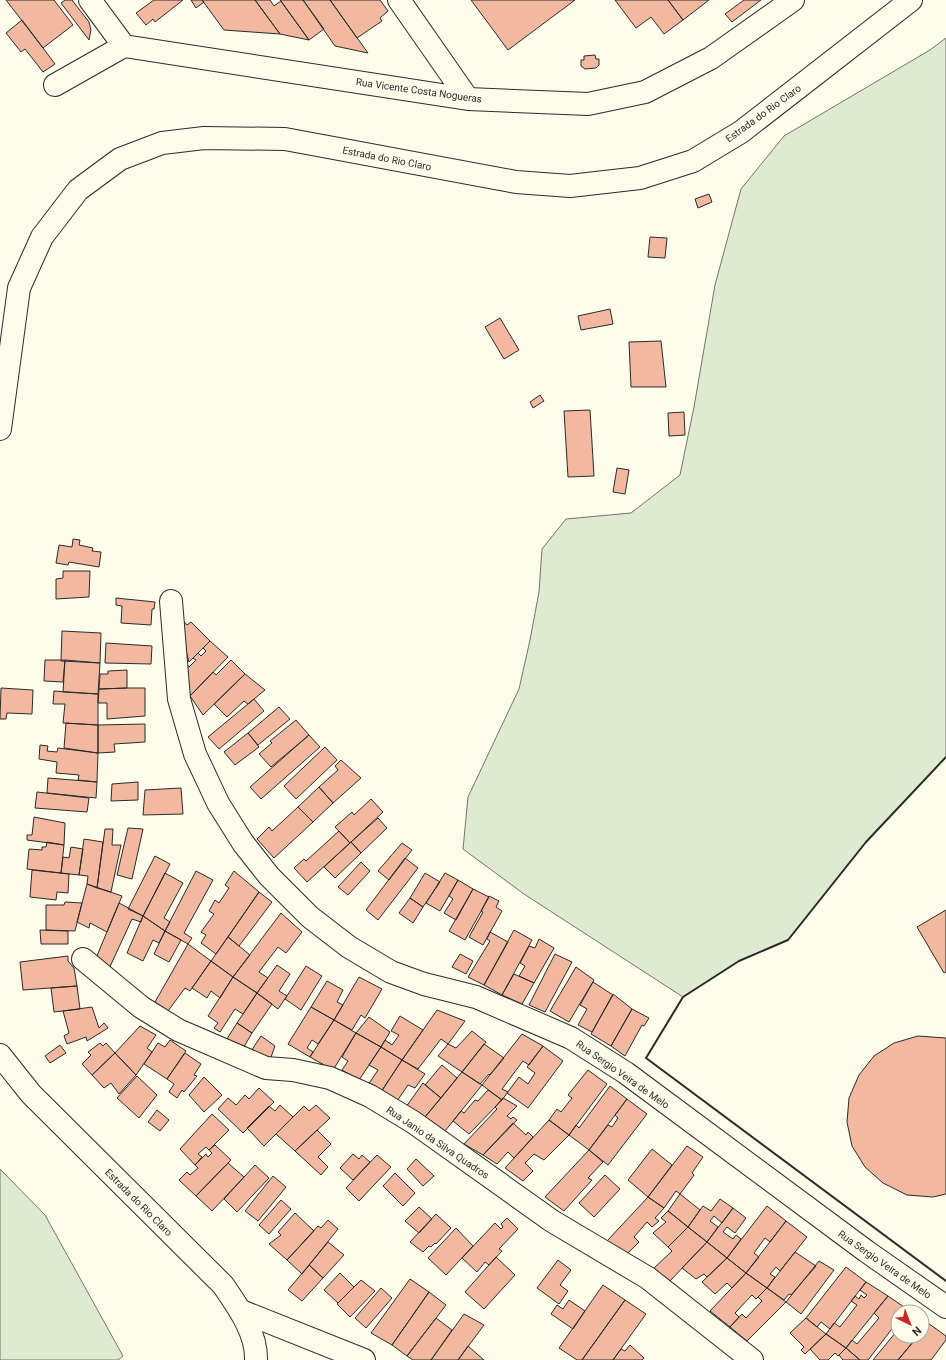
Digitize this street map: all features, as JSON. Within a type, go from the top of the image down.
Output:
[{"type":"street","points":[[55,85],[124,46],[90,0]]},
{"type":"street","points":[[399,0],[468,99]]},
{"type":"street","name":"Rua Vicente Costa Nogueras","points":[[124,46],[468,99],[588,104],[645,92],[711,58],[793,0]]},
{"type":"street","name":"Estrada do Rio Claro","points":[[0,429],[19,288],[39,243],[78,190],[120,159],[162,143],[204,138],[285,139],[516,182],[570,186],[640,178],[693,161],[741,132],[911,0]]},
{"type":"street","name":"Rua Sergio Veira de Melo","points":[[171,601],[179,699],[195,754],[218,803],[243,843],[269,876],[310,917],[349,947],[391,972],[424,984],[476,997],[571,1038],[626,1072],[866,1251],[946,1307]]},
{"type":"street","name":"Rua Janio da Silva Quadros","points":[[83,959],[141,1007],[178,1030],[266,1068],[293,1070],[330,1078],[370,1096],[413,1122],[552,1221],[648,1278],[752,1360]]},
{"type":"street","name":"Estrada do Rio Claro","points":[[0,1055],[31,1094],[223,1285],[241,1311],[257,1348],[256,1360]]},
{"type":"street","points":[[241,1311],[364,1360]]},
{"type":"green space","points":[[946,38],[946,757],[866,842],[788,940],[739,961],[683,997],[524,894],[463,849],[468,797],[519,689],[539,592],[542,549],[566,519],[631,513],[680,475],[694,407],[715,285],[741,189],[784,136],[930,50]]},
{"type":"green space","points":[[0,1169],[45,1215],[123,1356],[118,1360],[0,1360]]},
{"type":"building","points":[[6,0],[54,0],[73,25],[43,48]]},
{"type":"building","points":[[65,0],[72,0],[89,22],[91,30],[89,40],[61,3]]},
{"type":"building","points":[[154,0],[183,0],[155,22],[153,19],[146,25],[136,13]]},
{"type":"building","points":[[191,0],[202,0],[204,2],[196,8]]},
{"type":"building","points":[[202,0],[255,0],[280,34],[224,30]]},
{"type":"building","points":[[255,0],[270,0],[274,6],[281,1],[309,40],[280,34]]},
{"type":"building","points":[[280,0],[303,0],[324,29],[309,40]]},
{"type":"building","points":[[303,0],[330,0],[368,53],[335,46]]},
{"type":"building","points":[[330,0],[380,0],[388,11],[380,18],[382,21],[357,38]]},
{"type":"building","points":[[471,0],[575,0],[508,50]]},
{"type":"building","points":[[615,0],[668,0],[683,20],[664,34],[651,17],[636,28]]},
{"type":"building","points":[[668,0],[709,0],[683,20]]},
{"type":"building","points":[[744,0],[761,0],[732,22],[725,14]]},
{"type":"building","points":[[22,20],[55,64],[43,72],[25,49],[21,52],[6,33]]},
{"type":"building","points":[[595,55],[596,59],[599,59],[599,65],[596,68],[585,69],[581,66],[581,60],[584,60],[584,56]]},
{"type":"building","points":[[709,194],[712,202],[698,208],[695,199]]},
{"type":"building","points":[[650,237],[667,238],[665,258],[648,257]]},
{"type":"building","points":[[610,309],[613,324],[581,330],[578,316]]},
{"type":"building","points":[[500,318],[519,350],[504,359],[485,327]]},
{"type":"building","points":[[661,341],[666,387],[631,387],[629,342]]},
{"type":"building","points":[[540,395],[544,401],[533,408],[530,402]]},
{"type":"building","points":[[590,410],[594,476],[568,477],[564,411]]},
{"type":"building","points":[[684,412],[685,435],[669,436],[668,413]]},
{"type":"building","points":[[617,468],[629,470],[625,494],[613,492]]},
{"type":"building","points":[[73,539],[80,540],[79,545],[93,548],[92,551],[101,552],[99,567],[69,562],[68,565],[56,563],[59,545],[72,547]]},
{"type":"building","points":[[63,571],[90,571],[89,597],[56,599],[56,579],[63,578]]},
{"type":"building","points":[[116,598],[155,602],[154,609],[152,609],[151,625],[121,623],[122,606],[116,605]]},
{"type":"building","points":[[183,620],[187,625],[191,622],[210,641],[189,662],[184,643]]},
{"type":"building","points":[[62,631],[101,633],[100,663],[61,661]]},
{"type":"building","points":[[210,641],[228,657],[190,696],[187,664],[189,667],[196,660],[193,658],[198,653],[201,656],[206,651],[203,648]]},
{"type":"building","points":[[106,643],[152,646],[151,664],[105,663]]},
{"type":"building","points":[[45,660],[65,660],[63,682],[44,681]]},
{"type":"building","points":[[65,660],[100,663],[98,694],[63,692]]},
{"type":"building","points":[[231,660],[245,674],[203,715],[190,696],[213,672],[216,675]]},
{"type":"building","points":[[127,670],[127,688],[99,689],[100,674],[108,674],[108,671]]},
{"type":"building","points":[[245,674],[265,690],[248,704],[244,701],[227,717],[214,704]]},
{"type":"building","points":[[1,688],[33,690],[32,714],[7,713],[6,719],[0,719]]},
{"type":"building","points":[[145,688],[145,716],[107,719],[107,703],[98,703],[99,689]]},
{"type":"building","points":[[54,691],[98,694],[98,725],[63,723],[65,704],[53,704]]},
{"type":"building","points":[[254,699],[264,711],[219,749],[208,737]]},
{"type":"building","points":[[279,707],[290,719],[258,745],[248,733]]},
{"type":"building","points":[[296,720],[309,735],[271,767],[259,754],[272,743],[270,741]]},
{"type":"building","points":[[66,723],[98,725],[98,753],[64,748]]},
{"type":"building","points":[[145,724],[145,742],[114,744],[115,752],[98,753],[98,725]]},
{"type":"building","points":[[248,733],[259,747],[235,765],[224,752]]},
{"type":"building","points":[[309,735],[320,747],[261,799],[250,787]]},
{"type":"building","points":[[40,745],[48,746],[47,751],[57,752],[58,748],[98,753],[97,782],[78,780],[79,775],[56,773],[57,762],[39,759]]},
{"type":"building","points":[[325,747],[337,760],[296,799],[284,786]]},
{"type":"building","points":[[341,760],[361,778],[333,803],[319,787],[338,770],[335,766]]},
{"type":"building","points":[[48,778],[97,782],[96,798],[47,793]]},
{"type":"building","points":[[138,782],[138,800],[111,801],[112,784]]},
{"type":"building","points":[[319,787],[333,803],[313,822],[298,807]]},
{"type":"building","points":[[181,788],[183,814],[143,815],[145,790]]},
{"type":"building","points":[[37,792],[89,798],[87,812],[35,808]]},
{"type":"building","points":[[371,799],[383,812],[350,843],[335,827],[352,812],[354,815]]},
{"type":"building","points":[[298,807],[313,822],[274,858],[257,839],[269,827],[272,831]]},
{"type":"building","points":[[34,817],[65,823],[64,845],[27,840],[27,835],[32,835]]},
{"type":"building","points":[[378,818],[387,828],[361,853],[351,842]]},
{"type":"building","points":[[128,828],[143,829],[132,879],[117,875]]},
{"type":"building","points":[[105,829],[113,829],[112,845],[121,845],[111,892],[97,888]]},
{"type":"building","points":[[339,831],[350,843],[307,882],[294,868],[304,859],[306,861]]},
{"type":"building","points":[[84,839],[103,842],[97,888],[87,884],[88,876],[79,875]]},
{"type":"building","points":[[47,842],[64,845],[61,873],[27,869],[29,849],[42,850],[42,847],[46,847]]},
{"type":"building","points":[[351,842],[361,853],[335,878],[324,867]]},
{"type":"building","points":[[402,843],[412,850],[389,880],[378,871]]},
{"type":"building","points":[[71,847],[83,849],[79,875],[61,873],[63,857],[69,858]]},
{"type":"building","points":[[155,856],[170,864],[143,916],[128,909]]},
{"type":"building","points":[[405,858],[418,868],[378,920],[366,910]]},
{"type":"building","points":[[361,862],[370,871],[348,895],[338,887]]},
{"type":"building","points":[[32,870],[69,874],[68,893],[57,892],[56,900],[30,897]]},
{"type":"building","points":[[196,871],[213,880],[184,933],[192,938],[188,944],[165,931]]},
{"type":"building","points":[[234,871],[259,892],[216,954],[201,943],[206,935],[201,932],[214,914],[209,911],[215,900],[219,903],[229,888],[225,885]]},
{"type":"building","points":[[165,873],[183,883],[164,918],[170,922],[165,931],[143,916]]},
{"type":"building","points":[[425,873],[440,882],[423,907],[410,898]]},
{"type":"building","points":[[445,873],[458,880],[440,911],[426,903]]},
{"type":"building","points":[[458,880],[473,889],[456,920],[444,913],[453,899],[449,896]]},
{"type":"building","points":[[87,884],[122,896],[107,932],[90,923],[89,928],[77,922]]},
{"type":"building","points":[[473,889],[489,897],[465,940],[449,931]]},
{"type":"building","points":[[259,892],[272,902],[239,946],[228,937]]},
{"type":"building","points":[[489,896],[499,901],[496,907],[502,911],[483,945],[469,937],[483,912],[481,911]]},
{"type":"building","points":[[410,898],[423,907],[413,923],[399,913]]},
{"type":"building","points":[[65,902],[82,903],[75,931],[46,930],[46,905],[64,905]]},
{"type":"building","points":[[119,903],[143,916],[141,922],[132,919],[108,971],[94,963]]},
{"type":"building","points":[[946,910],[946,972],[944,973],[917,927]]},
{"type":"building","points":[[281,913],[302,932],[286,953],[278,947],[259,972],[268,978],[257,993],[233,977]]},
{"type":"building","points":[[143,916],[165,931],[159,943],[153,940],[143,961],[127,953]]},
{"type":"building","points":[[40,930],[68,931],[68,944],[41,944]]},
{"type":"building","points":[[514,930],[532,940],[502,995],[484,985]]},
{"type":"building","points":[[165,931],[181,940],[169,962],[154,954]]},
{"type":"building","points":[[490,932],[508,942],[484,985],[468,977],[490,941],[487,939]]},
{"type":"building","points":[[228,937],[250,955],[233,977],[211,961]]},
{"type":"building","points":[[539,939],[554,948],[534,983],[519,976],[525,966],[520,963],[529,946],[535,948]]},
{"type":"building","points":[[188,944],[211,961],[190,991],[185,988],[168,1011],[155,1002]]},
{"type":"building","points":[[460,954],[473,961],[466,974],[452,967]]},
{"type":"building","points":[[555,954],[572,962],[545,1012],[529,1005]]},
{"type":"building","points":[[68,956],[68,961],[74,968],[77,986],[23,990],[20,962]]},
{"type":"building","points":[[211,961],[233,977],[220,998],[211,991],[207,998],[192,988]]},
{"type":"building","points":[[277,965],[290,974],[279,991],[287,996],[278,1009],[257,993]]},
{"type":"building","points":[[306,966],[322,976],[301,1010],[285,999]]},
{"type":"building","points":[[576,967],[594,980],[569,1022],[550,1011]]},
{"type":"building","points":[[514,974],[534,983],[522,1004],[502,995]]},
{"type":"building","points":[[233,977],[257,993],[243,1014],[235,1009],[220,1032],[214,1028],[218,1023],[208,1016]]},
{"type":"building","points":[[359,977],[382,989],[365,1018],[361,1015],[352,1030],[334,1020]]},
{"type":"building","points":[[327,981],[343,990],[337,1002],[343,1005],[334,1020],[311,1007]]},
{"type":"building","points":[[593,982],[613,995],[592,1032],[578,1025],[587,1009],[580,1005]]},
{"type":"building","points":[[77,986],[80,1009],[54,1012],[51,988]]},
{"type":"building","points":[[257,993],[272,1004],[252,1033],[237,1023]]},
{"type":"building","points":[[613,994],[632,1009],[611,1046],[591,1034]]},
{"type":"building","points":[[92,1007],[99,1028],[104,1023],[108,1028],[87,1041],[86,1037],[67,1044],[64,1036],[69,1033],[63,1011]]},
{"type":"building","points":[[311,1007],[334,1020],[318,1044],[312,1040],[307,1048],[313,1052],[310,1057],[288,1044]]},
{"type":"building","points":[[632,1009],[649,1018],[644,1026],[642,1025],[625,1056],[611,1046]]},
{"type":"building","points":[[437,1010],[465,1021],[448,1044],[441,1039],[418,1069],[402,1060]]},
{"type":"building","points":[[400,1016],[423,1030],[402,1060],[381,1047],[385,1040],[392,1045],[399,1035],[391,1031]]},
{"type":"building","points":[[369,1017],[390,1032],[381,1047],[356,1033]]},
{"type":"building","points":[[334,1020],[356,1033],[333,1070],[310,1057]]},
{"type":"building","points":[[237,1023],[252,1033],[241,1052],[225,1042]]},
{"type":"building","points":[[140,1026],[156,1035],[147,1048],[152,1052],[136,1075],[115,1053]]},
{"type":"building","points":[[472,1031],[486,1042],[462,1072],[438,1056],[448,1044],[456,1048]]},
{"type":"building","points":[[356,1033],[381,1047],[359,1080],[342,1070],[348,1061],[342,1057]]},
{"type":"building","points":[[522,1034],[543,1046],[529,1065],[523,1061],[502,1089],[508,1092],[502,1100],[482,1085]]},
{"type":"building","points":[[261,1036],[275,1046],[270,1060],[248,1056]]},
{"type":"building","points":[[918,1036],[946,1038],[946,1194],[933,1197],[907,1195],[883,1183],[865,1167],[852,1146],[847,1122],[849,1098],[859,1075],[874,1056],[894,1043]]},
{"type":"building","points":[[170,1040],[186,1051],[167,1079],[144,1064],[158,1043],[165,1047]]},
{"type":"building","points":[[100,1043],[103,1046],[106,1043],[115,1053],[92,1075],[82,1064],[91,1055],[88,1052]]},
{"type":"building","points":[[484,1044],[504,1058],[490,1075],[489,1074],[480,1084],[462,1072]]},
{"type":"building","points":[[60,1045],[66,1053],[50,1063],[45,1056]]},
{"type":"building","points":[[543,1046],[563,1061],[528,1108],[507,1093],[519,1077],[528,1084],[535,1073],[527,1067]]},
{"type":"building","points":[[381,1047],[402,1060],[381,1092],[368,1085],[378,1070],[369,1065]]},
{"type":"building","points":[[115,1053],[136,1075],[119,1094],[111,1083],[104,1088],[92,1075]]},
{"type":"building","points":[[185,1053],[201,1064],[194,1075],[197,1076],[184,1092],[182,1090],[177,1098],[169,1092],[174,1084],[167,1079]]},
{"type":"building","points":[[402,1060],[425,1074],[415,1088],[408,1085],[397,1101],[381,1092]]},
{"type":"building","points":[[442,1065],[457,1078],[441,1098],[425,1085]]},
{"type":"building","points":[[588,1070],[607,1084],[569,1135],[549,1120],[557,1109],[561,1112],[572,1098],[568,1095]]},
{"type":"building","points":[[462,1072],[482,1085],[445,1131],[425,1117]]},
{"type":"building","points":[[137,1076],[157,1095],[139,1118],[117,1098]]},
{"type":"building","points":[[204,1077],[222,1095],[204,1112],[189,1095]]},
{"type":"building","points":[[423,1083],[441,1098],[425,1117],[406,1107]]},
{"type":"building","points":[[610,1086],[627,1099],[589,1150],[569,1135],[576,1125],[579,1128]]},
{"type":"building","points":[[259,1088],[274,1102],[243,1133],[218,1109],[228,1098],[236,1105],[245,1095],[249,1099]]},
{"type":"building","points":[[488,1090],[502,1100],[469,1134],[453,1121],[461,1111],[464,1113],[475,1100],[478,1101]]},
{"type":"building","points":[[503,1098],[517,1106],[507,1116],[511,1119],[513,1117],[517,1120],[483,1155],[464,1144],[497,1109],[495,1107]]},
{"type":"building","points":[[627,1099],[647,1114],[608,1165],[589,1150],[608,1125],[612,1127],[618,1118],[615,1115]]},
{"type":"building","points":[[280,1105],[293,1117],[264,1146],[247,1128],[269,1106],[275,1111]]},
{"type":"building","points":[[316,1105],[330,1118],[295,1151],[276,1134],[304,1106],[309,1111]]},
{"type":"building","points":[[157,1110],[169,1120],[160,1131],[148,1122]]},
{"type":"building","points":[[212,1114],[229,1130],[209,1150],[206,1147],[198,1154],[202,1157],[195,1165],[180,1149]]},
{"type":"building","points":[[549,1120],[569,1135],[544,1160],[534,1154],[525,1163],[533,1171],[523,1181],[505,1168]]},
{"type":"building","points":[[513,1123],[526,1135],[528,1132],[533,1137],[514,1158],[508,1152],[497,1164],[483,1155]]},
{"type":"building","points":[[317,1130],[331,1144],[318,1157],[328,1167],[321,1175],[295,1151]]},
{"type":"building","points":[[215,1145],[231,1160],[196,1196],[179,1180],[187,1172],[190,1175],[198,1168],[195,1165],[206,1154],[208,1157],[212,1153],[209,1150]]},
{"type":"building","points":[[687,1146],[703,1157],[692,1173],[694,1175],[680,1194],[676,1191],[664,1208],[648,1197]]},
{"type":"building","points":[[652,1149],[672,1165],[648,1197],[628,1180]]},
{"type":"building","points":[[589,1150],[603,1162],[588,1178],[592,1180],[564,1211],[545,1197]]},
{"type":"building","points":[[353,1154],[359,1159],[362,1155],[370,1162],[353,1180],[340,1168]]},
{"type":"building","points":[[377,1155],[391,1167],[359,1201],[346,1188]]},
{"type":"building","points":[[416,1159],[434,1176],[423,1186],[407,1169]]},
{"type":"building","points":[[228,1163],[244,1177],[212,1211],[196,1196]]},
{"type":"building","points":[[255,1165],[269,1178],[237,1212],[224,1199]]},
{"type":"building","points":[[395,1173],[415,1193],[403,1206],[383,1186]]},
{"type":"building","points":[[605,1175],[620,1189],[594,1217],[579,1203]]},
{"type":"building","points":[[273,1176],[286,1187],[258,1221],[245,1211]]},
{"type":"building","points":[[680,1194],[700,1210],[688,1227],[668,1211]]},
{"type":"building","points":[[648,1197],[664,1208],[655,1218],[659,1221],[652,1227],[647,1222],[634,1237],[639,1242],[626,1255],[607,1241]]},
{"type":"building","points":[[720,1199],[733,1208],[722,1223],[714,1216],[710,1221],[718,1227],[707,1242],[688,1227],[703,1206],[711,1211]]},
{"type":"building","points":[[281,1200],[291,1209],[269,1234],[259,1225]]},
{"type":"building","points":[[767,1206],[786,1221],[770,1242],[765,1238],[754,1253],[759,1257],[746,1273],[727,1258]]},
{"type":"building","points":[[419,1207],[432,1219],[419,1233],[405,1221]]},
{"type":"building","points":[[733,1208],[746,1218],[735,1233],[727,1227],[723,1232],[733,1239],[736,1235],[741,1239],[727,1258],[707,1242]]},
{"type":"building","points":[[668,1211],[688,1227],[668,1247],[653,1233],[666,1222],[661,1218]]},
{"type":"building","points":[[295,1213],[314,1231],[287,1260],[269,1244],[281,1235],[278,1232]]},
{"type":"building","points":[[436,1214],[451,1228],[436,1244],[435,1243],[431,1247],[429,1246],[423,1252],[410,1242]]},
{"type":"building","points":[[507,1218],[518,1229],[499,1249],[502,1251],[489,1265],[485,1262],[477,1272],[462,1258],[495,1223],[501,1229],[503,1227],[501,1224]]},
{"type":"building","points":[[328,1220],[338,1229],[302,1274],[287,1260],[318,1226],[321,1228]]},
{"type":"building","points":[[786,1221],[807,1237],[780,1271],[776,1267],[770,1274],[775,1277],[767,1288],[746,1273]]},
{"type":"building","points":[[688,1227],[707,1242],[668,1283],[653,1269],[672,1251],[668,1247]]},
{"type":"building","points":[[456,1228],[473,1246],[446,1275],[428,1258]]},
{"type":"building","points":[[328,1242],[344,1255],[323,1278],[309,1265]]},
{"type":"building","points":[[707,1242],[727,1258],[707,1277],[704,1274],[696,1279],[682,1268]]},
{"type":"building","points":[[795,1252],[816,1266],[791,1295],[789,1294],[784,1300],[767,1288]]},
{"type":"building","points":[[496,1257],[515,1275],[484,1309],[465,1292]]},
{"type":"building","points":[[727,1258],[746,1273],[732,1288],[727,1283],[715,1294],[702,1282]]},
{"type":"building","points":[[558,1260],[571,1270],[560,1285],[568,1291],[559,1304],[537,1288]]},
{"type":"building","points":[[819,1261],[834,1270],[801,1314],[786,1302]]},
{"type":"building","points":[[309,1265],[323,1278],[302,1301],[288,1290]]},
{"type":"building","points":[[846,1267],[866,1282],[830,1329],[821,1322],[817,1327],[806,1318]]},
{"type":"building","points":[[340,1273],[354,1287],[338,1303],[324,1290]]},
{"type":"building","points":[[746,1273],[767,1288],[756,1299],[752,1295],[735,1313],[739,1317],[730,1327],[710,1311]]},
{"type":"building","points":[[410,1279],[429,1292],[392,1345],[371,1333]]},
{"type":"building","points":[[361,1280],[375,1291],[350,1317],[337,1304]]},
{"type":"building","points":[[866,1282],[888,1296],[846,1348],[826,1334],[834,1323],[840,1327],[857,1305],[851,1301],[855,1296],[859,1299],[861,1295],[864,1298],[867,1295],[860,1290]]},
{"type":"building","points":[[603,1285],[625,1300],[582,1360],[577,1360],[559,1348]]},
{"type":"building","points":[[381,1288],[392,1298],[366,1328],[355,1318]]},
{"type":"building","points":[[767,1288],[786,1302],[747,1341],[730,1327],[742,1314],[746,1318],[762,1301],[758,1297]]},
{"type":"building","points":[[429,1292],[446,1305],[407,1356],[392,1345]]},
{"type":"building","points":[[888,1296],[900,1304],[890,1304],[890,1331],[868,1360],[860,1360],[846,1348],[852,1340],[857,1344],[879,1318],[874,1313]]},
{"type":"building","points":[[569,1300],[585,1311],[573,1329],[551,1314],[557,1305],[563,1309]]},
{"type":"building","points":[[625,1300],[646,1314],[613,1360],[582,1360]]},
{"type":"building","points":[[464,1314],[484,1325],[458,1360],[431,1360]]},
{"type":"building","points":[[436,1318],[452,1330],[431,1360],[413,1360],[407,1356]]},
{"type":"building","points":[[806,1318],[826,1334],[805,1354],[801,1350],[804,1347],[790,1333]]},
{"type":"building","points":[[930,1324],[946,1336],[946,1340],[931,1360],[898,1360],[911,1344],[930,1344]]},
{"type":"building","points":[[826,1334],[846,1348],[838,1356],[835,1353],[828,1360],[820,1360],[810,1349]]},
{"type":"building","points":[[890,1339],[890,1344],[911,1344],[898,1360],[873,1360]]},
{"type":"building","points":[[630,1345],[644,1358],[642,1360],[613,1360],[621,1349],[625,1351]]},
{"type":"building","points":[[468,1346],[484,1360],[458,1360]]},
{"type":"building","points":[[846,1348],[860,1360],[843,1360],[839,1355]]},
{"type":"wall","points":[[946,757],[866,842],[788,940],[739,961],[683,997],[646,1058],[946,1281]]}]
